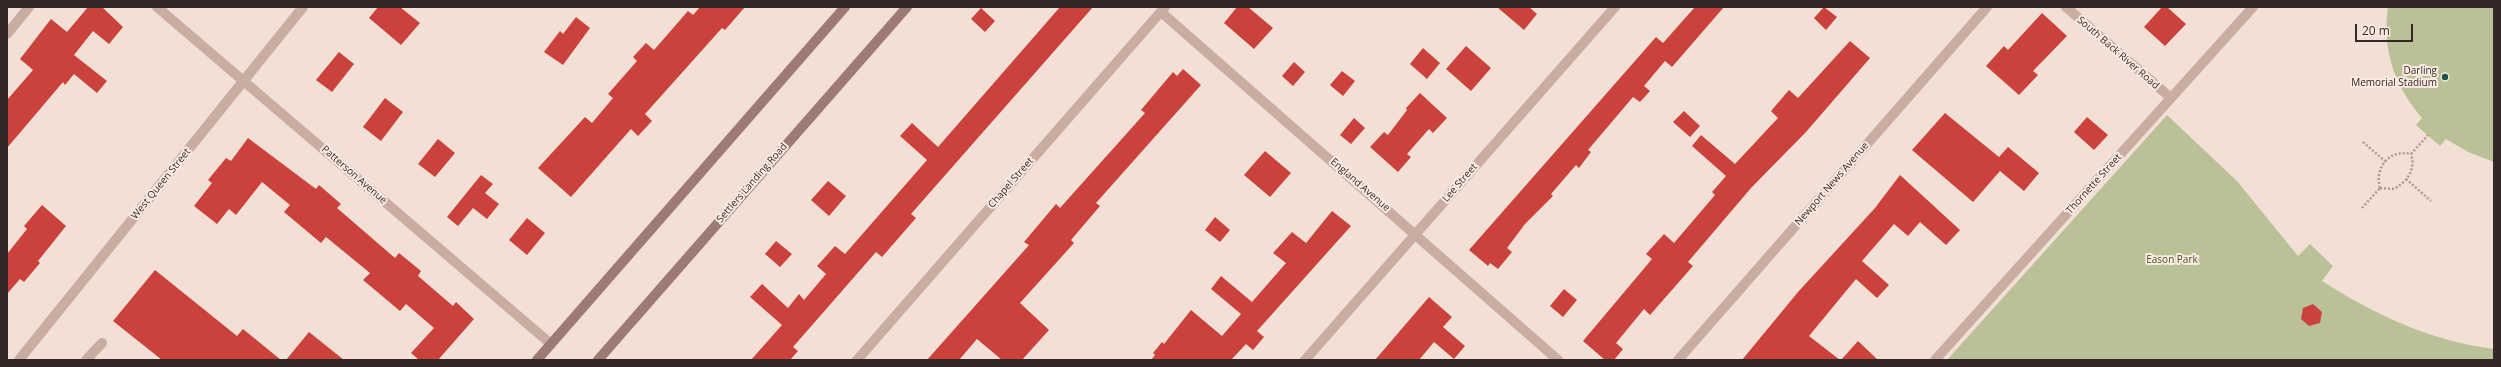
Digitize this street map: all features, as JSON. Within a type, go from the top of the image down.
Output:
[{"type":"main road","points":[[537,360],[845,7]]},
{"type":"main road","name":"Settlers Landing Road","points":[[598,360],[907,7]]},
{"type":"street","points":[[7,34],[29,7]]},
{"type":"street","name":"Patterson Avenue","points":[[157,7],[244,80],[550,344]]},
{"type":"street","name":"West Queen Street","points":[[19,360],[303,7]]},
{"type":"street","name":"Lee Street","points":[[1305,360],[1615,7]]},
{"type":"street","name":"Newport News Avenue","points":[[1678,360],[1987,7]]},
{"type":"street","name":"South Back River Road","points":[[2066,7],[2171,98]]},
{"type":"street","name":"Thornette Street","points":[[1935,360],[2252,7]]},
{"type":"street","name":"England Avenue","points":[[1163,9],[1558,360]]},
{"type":"street","name":"Chapel Street","points":[[857,360],[1163,9]]},
{"type":"street","points":[[86,360],[102,342]]},
{"type":"path","points":[[2411,154],[2428,135]]},
{"type":"path","points":[[2363,142],[2385,161]]},
{"type":"path","points":[[2380,188],[2378,174],[2385,161],[2397,153],[2411,154]]},
{"type":"path","points":[[2380,188],[2394,189],[2406,179],[2413,167],[2411,154]]},
{"type":"path","points":[[2406,179],[2431,201]]},
{"type":"path","points":[[2362,208],[2380,188]]},
{"type":"green space","name":"Darling Memorial Stadium","points":[[2388,7],[2494,7],[2494,162],[2468,152],[2446,139],[2440,146],[2416,125],[2422,118],[2404,93],[2392,66],[2387,38]]},
{"type":"green space","name":"Eason Park","points":[[2167,115],[2237,181],[2298,256],[2310,244],[2333,266],[2322,281],[2362,305],[2404,325],[2448,340],[2494,349],[2494,360],[1947,360]]},
{"type":"building","points":[[88,7],[102,7],[123,27],[109,44],[93,31],[74,55],[107,81],[97,93],[74,74],[65,85],[63,82],[7,148],[7,100],[33,70],[20,59],[51,19],[67,32]]},
{"type":"building","points":[[378,7],[400,7],[420,23],[401,45],[369,18]]},
{"type":"building","points":[[700,7],[745,7],[725,30],[722,28],[645,114],[652,121],[638,136],[631,129],[571,197],[538,168],[585,117],[592,123],[613,98],[608,94],[637,61],[633,57],[646,43],[654,50],[688,11],[693,15]]},
{"type":"building","points":[[1060,7],[1093,7],[911,214],[916,218],[882,257],[876,252],[793,347],[798,351],[790,360],[751,360],[782,325],[750,297],[762,284],[788,308],[799,294],[804,300],[826,274],[817,266],[835,246],[845,254],[927,160],[900,136],[912,123],[938,147]]},
{"type":"building","points":[[1237,7],[1248,7],[1273,28],[1254,49],[1224,23]]},
{"type":"building","points":[[1497,7],[1529,7],[1537,14],[1524,30]]},
{"type":"building","points":[[1695,7],[1724,7],[1672,67],[1665,61],[1644,86],[1650,91],[1640,102],[1633,97],[1588,150],[1591,152],[1579,168],[1576,165],[1551,194],[1553,196],[1525,224],[1507,248],[1512,252],[1498,269],[1490,263],[1488,266],[1469,250],[1656,37],[1663,43]]},
{"type":"building","points":[[1824,7],[1837,17],[1826,30],[1814,18]]},
{"type":"building","points":[[2162,7],[2167,7],[2186,24],[2165,46],[2144,27]]},
{"type":"building","points":[[981,8],[995,21],[985,32],[971,19]]},
{"type":"building","points":[[2042,13],[2067,36],[2033,71],[2038,75],[2019,95],[1986,66],[2004,46],[2008,50]]},
{"type":"building","points":[[576,17],[590,28],[563,65],[544,52],[560,31],[563,34]]},
{"type":"building","points":[[1850,41],[1870,58],[1806,132],[1751,188],[1688,262],[1693,266],[1650,315],[1644,309],[1616,343],[1623,349],[1614,360],[1605,360],[1583,341],[1652,259],[1646,254],[1664,234],[1674,243],[1715,195],[1712,192],[1726,176],[1692,146],[1701,135],[1735,164],[1778,118],[1771,111],[1789,90],[1798,98]]},
{"type":"building","points":[[1466,46],[1491,68],[1471,91],[1446,69]]},
{"type":"building","points":[[1423,48],[1440,63],[1427,79],[1410,64]]},
{"type":"building","points":[[339,52],[354,64],[332,92],[316,80]]},
{"type":"building","points":[[1294,62],[1305,72],[1293,86],[1282,76]]},
{"type":"building","points":[[1183,69],[1201,85],[1096,203],[1100,206],[1071,240],[1074,243],[1020,303],[1049,330],[1022,360],[1002,360],[977,339],[959,360],[927,360],[1029,245],[1024,242],[1056,204],[1060,208],[1145,113],[1141,110],[1173,72],[1177,76]]},
{"type":"building","points":[[1342,71],[1355,81],[1343,96],[1330,85]]},
{"type":"building","points":[[1420,93],[1447,118],[1433,133],[1429,129],[1407,154],[1411,157],[1398,172],[1370,147],[1384,132],[1388,135],[1407,110],[1406,108]]},
{"type":"building","points":[[385,98],[403,112],[381,141],[363,127]]},
{"type":"building","points":[[1684,111],[1700,126],[1690,137],[1673,122]]},
{"type":"building","points":[[1945,113],[1999,157],[2008,147],[2039,173],[2024,191],[2000,171],[1973,202],[1912,150]]},
{"type":"building","points":[[2087,117],[2108,135],[2094,150],[2074,132]]},
{"type":"building","points":[[1354,118],[1365,128],[1351,144],[1340,135]]},
{"type":"building","points":[[248,138],[316,189],[319,185],[341,204],[337,208],[395,258],[399,253],[421,271],[418,276],[453,306],[456,302],[474,319],[438,360],[419,360],[411,353],[434,328],[406,304],[400,311],[363,280],[370,273],[326,237],[321,243],[284,212],[290,205],[262,182],[236,215],[229,209],[217,224],[194,206],[212,183],[208,180],[226,158],[231,161]]},
{"type":"building","points":[[438,139],[455,153],[435,177],[418,164]]},
{"type":"building","points":[[1265,151],[1291,173],[1270,197],[1244,175]]},
{"type":"building","points":[[481,175],[493,184],[485,193],[499,204],[487,219],[473,208],[458,226],[447,217]]},
{"type":"building","points":[[1900,175],[1960,230],[1946,245],[1920,222],[1908,236],[1894,224],[1862,261],[1889,285],[1877,298],[1856,279],[1809,336],[1840,360],[1742,360],[1798,292],[1875,208]]},
{"type":"building","points":[[828,181],[846,196],[829,216],[811,200]]},
{"type":"building","points":[[42,205],[66,226],[38,261],[40,263],[24,282],[20,279],[7,294],[7,254],[27,229],[24,226]]},
{"type":"building","points":[[1332,211],[1351,226],[1257,331],[1264,337],[1253,350],[1246,344],[1231,360],[1151,360],[1155,355],[1153,353],[1162,342],[1164,344],[1191,310],[1222,336],[1241,314],[1211,289],[1221,276],[1252,302],[1286,263],[1273,253],[1292,232],[1306,243]]},
{"type":"building","points":[[1215,217],[1230,230],[1220,242],[1205,230]]},
{"type":"building","points":[[527,218],[545,233],[527,255],[509,240]]},
{"type":"building","points":[[776,241],[792,254],[780,267],[765,254]]},
{"type":"building","points":[[155,270],[237,336],[243,329],[281,360],[162,360],[113,321]]},
{"type":"building","points":[[1564,289],[1577,300],[1563,317],[1550,306]]},
{"type":"building","points":[[1429,297],[1452,317],[1443,327],[1465,346],[1454,359],[1434,342],[1419,360],[1375,360]]},
{"type":"building","points":[[2313,304],[2322,312],[2320,323],[2309,326],[2301,319],[2303,308]]},
{"type":"building","points":[[309,332],[344,360],[286,360]]},
{"type":"building","points":[[1858,341],[1878,360],[1841,360]]},
{"type":"place","name":"Darling Memorial Stadium","points":[[2445,77]]}]
